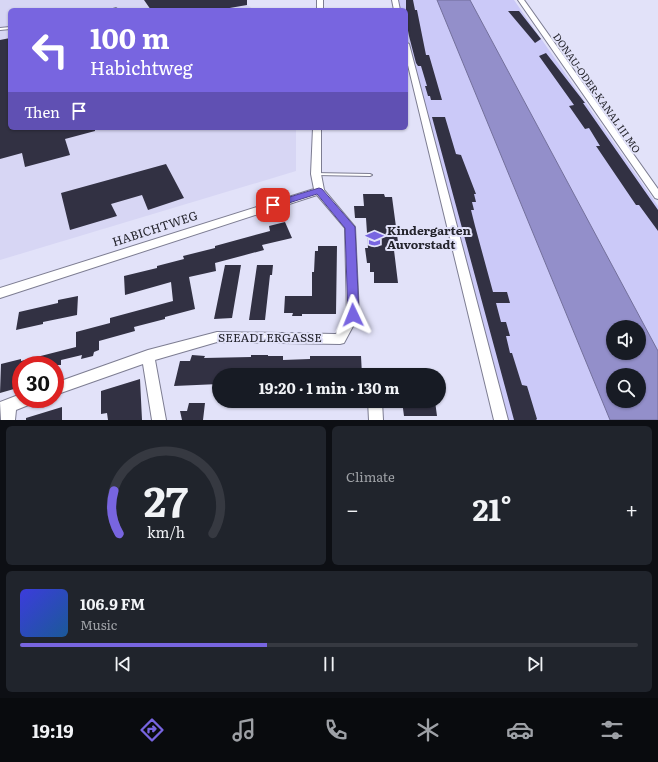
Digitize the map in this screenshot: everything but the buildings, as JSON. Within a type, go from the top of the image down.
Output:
[{"type":"street","name":"DONAU-ODER-KANAL III MO","points":[[521,0],[658,196]]},
{"type":"street","points":[[408,52],[501,420]]},
{"type":"street","points":[[317,130],[316,174],[319,191]]},
{"type":"street","name":"HABICHTWEG","points":[[0,293],[319,191]]},
{"type":"street","name":"SEEADLERGASSE","points":[[64,386],[148,356],[217,337],[340,339],[353,315],[350,227],[319,191]]},
{"type":"street","points":[[148,356],[160,420]]},
{"type":"street","points":[[5,407],[8,420]]},
{"type":"street","points":[[375,408],[376,420]]},
{"type":"lane","points":[[316,174],[370,175]]},
{"type":"shaded area","points":[[0,0],[241,0],[251,8],[8,8],[8,130],[296,130],[296,171],[0,260]]},
{"type":"shaded area","points":[[397,0],[437,0],[610,420],[507,420],[408,42],[408,8],[399,8]]},
{"type":"shaded area","points":[[437,0],[470,0],[641,320],[606,320],[606,360],[646,360],[646,329],[658,351],[658,420],[610,420]]},
{"type":"shaded area","points":[[470,0],[514,0],[658,206],[658,351],[646,329],[646,320],[641,320]]},
{"type":"place","name":"Kindergarten Auvorstadt","points":[[374,238]]},
{"type":"route","points":[[273,205],[319,191],[350,227],[353,315]]}]
